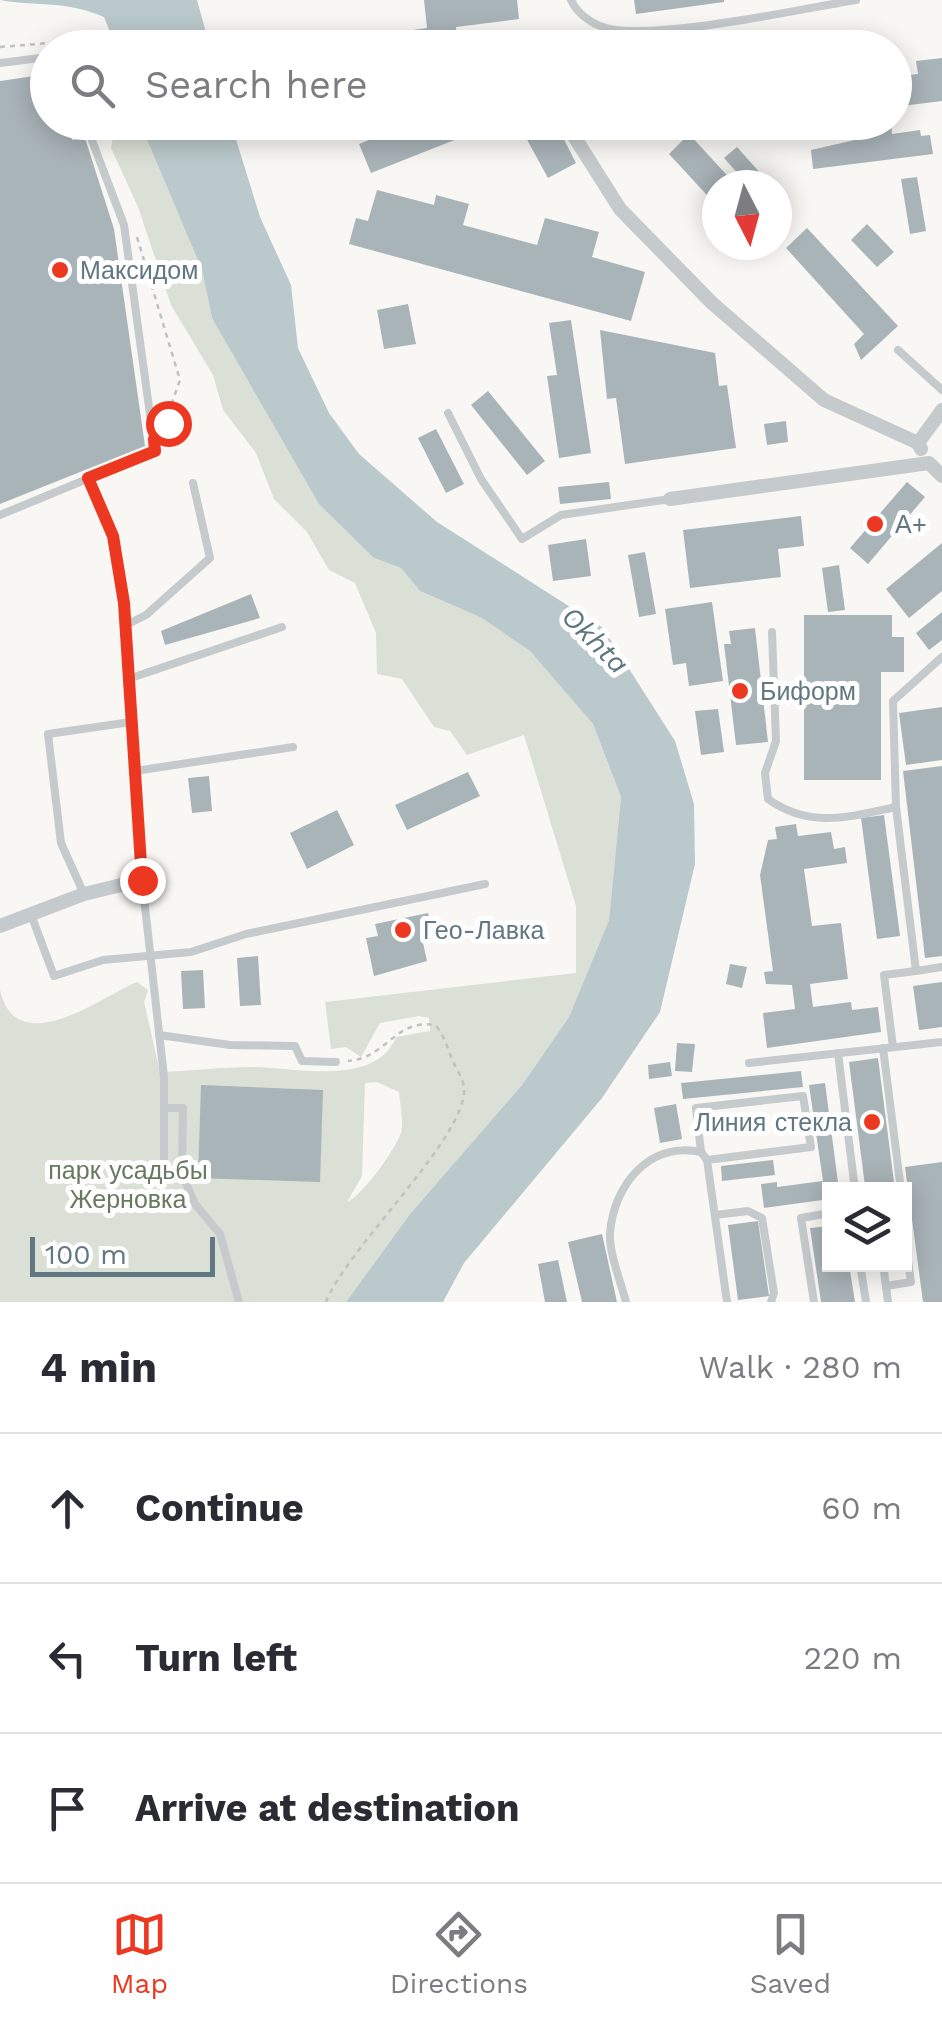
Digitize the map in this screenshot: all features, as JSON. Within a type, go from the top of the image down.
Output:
[{"type":"street","points":[[577,140],[620,208],[712,303],[824,400],[918,443],[942,476]]},
{"type":"street","points":[[918,443],[942,410]]},
{"type":"street","points":[[670,499],[929,462]]},
{"type":"street","points":[[0,926],[84,894],[142,880]]},
{"type":"lane","points":[[571,0],[577,12],[606,28],[635,30]]},
{"type":"lane","points":[[768,0],[770,13]]},
{"type":"lane","points":[[657,30],[856,0]]},
{"type":"lane","points":[[0,63],[30,59]]},
{"type":"lane","points":[[0,515],[155,451],[124,225],[91,140]]},
{"type":"lane","points":[[898,350],[942,390]]},
{"type":"lane","points":[[448,413],[480,479],[522,538],[561,515],[670,499]]},
{"type":"lane","points":[[88,478],[113,536],[124,626],[142,880],[165,1108],[164,1174],[182,1174]]},
{"type":"lane","points":[[124,626],[146,616],[210,558],[194,483]]},
{"type":"lane","points":[[128,680],[282,627]]},
{"type":"lane","points":[[772,632],[776,741],[765,773],[768,799],[788,813],[835,820],[896,807]]},
{"type":"lane","points":[[916,971],[896,807],[893,701],[940,663]]},
{"type":"lane","points":[[84,894],[61,843],[48,734],[131,722]]},
{"type":"lane","points":[[134,771],[293,747]]},
{"type":"lane","points":[[30,912],[54,976],[103,960],[191,952],[246,934],[485,884]]},
{"type":"lane","points":[[900,1182],[884,975],[942,968]]},
{"type":"lane","points":[[159,1036],[295,1046],[302,1061],[336,1062]]},
{"type":"lane","points":[[750,1063],[942,1042]]},
{"type":"lane","points":[[838,1053],[854,1182]]},
{"type":"lane","points":[[626,1302],[610,1234],[628,1182],[651,1157],[669,1151],[704,1156],[810,1147],[803,1096],[696,1108],[704,1156],[715,1216],[727,1302]]},
{"type":"lane","points":[[165,1108],[183,1108],[182,1174],[195,1204],[220,1234],[239,1302]]},
{"type":"lane","points":[[715,1216],[748,1211],[762,1218],[772,1302]]},
{"type":"lane","points":[[814,1302],[800,1218],[822,1214]]},
{"type":"lane","points":[[861,1272],[866,1302]]},
{"type":"lane","points":[[884,1272],[888,1302]]},
{"type":"lane","points":[[886,1286],[911,1282],[910,1272]]},
{"type":"path","points":[[0,47],[30,45]]},
{"type":"path","points":[[133,223],[180,380],[168,423],[154,439]]},
{"type":"path","points":[[326,1302],[341,1272],[364,1249],[459,1118],[464,1088],[435,1025],[424,1024],[396,1034],[369,1060],[336,1062]]},
{"type":"green space","name":"парк усадьбы Жерновка","points":[[113,140],[147,140],[202,270],[212,318],[374,558],[401,568],[420,591],[482,618],[530,651],[593,724],[621,797],[609,920],[569,1017],[522,1085],[410,1214],[346,1302],[0,1302],[0,990],[9,1011],[24,1021],[42,1023],[84,1009],[137,982],[148,990],[144,1002],[160,1072],[254,1067],[333,1071],[371,1063],[386,1053],[396,1037],[430,1031],[429,1018],[419,1016],[380,1023],[361,1057],[346,1047],[331,1049],[325,1002],[576,973],[576,906],[524,735],[467,755],[450,731],[434,727],[402,679],[377,674],[376,633],[355,583],[329,570],[307,532],[274,499],[256,453],[223,410],[213,375],[171,305],[138,207],[111,148]],"holes":[[[377,1082],[399,1092],[402,1124],[398,1141],[385,1161],[347,1202],[362,1176],[365,1083]]]},
{"type":"water","points":[[0,0],[197,0],[205,30],[109,30],[104,17],[64,6]]},
{"type":"water","name":"Okhta","points":[[147,140],[236,140],[260,217],[291,285],[298,348],[329,413],[359,454],[437,522],[603,628],[675,741],[694,804],[695,864],[660,1012],[602,1098],[464,1263],[443,1302],[346,1302],[410,1214],[522,1085],[569,1017],[609,920],[621,797],[593,724],[530,651],[482,618],[420,591],[401,568],[374,558],[319,504],[212,318],[202,270]]},
{"type":"building","points":[[424,0],[517,0],[519,19],[456,27],[456,30],[413,30],[427,28]]},
{"type":"building","points":[[634,0],[724,0],[724,2],[636,14]]},
{"type":"building","points":[[942,58],[942,101],[912,105],[912,75],[918,74],[916,61]]},
{"type":"building","name":"Максидом","points":[[30,77],[30,140],[86,140],[114,229],[145,446],[0,504],[0,81]]},
{"type":"building","points":[[920,130],[921,136],[930,135],[933,154],[813,169],[811,150],[855,140],[912,140],[912,131]]},
{"type":"building","points":[[369,140],[454,140],[371,173],[359,144]]},
{"type":"building","points":[[527,140],[564,140],[576,163],[548,178]]},
{"type":"building","points":[[683,140],[695,140],[722,170],[702,170],[702,190],[669,154]]},
{"type":"building","points":[[737,147],[758,170],[735,170],[724,158]]},
{"type":"building","points":[[917,177],[926,231],[910,234],[901,179]]},
{"type":"building","points":[[377,190],[434,205],[436,195],[469,204],[463,225],[537,245],[545,218],[599,232],[592,257],[645,272],[631,321],[349,244],[356,218],[368,221]]},
{"type":"building","points":[[867,224],[894,252],[877,267],[851,240]]},
{"type":"building","points":[[807,228],[898,326],[861,360],[854,344],[864,334],[792,255],[792,242]]},
{"type":"building","points":[[408,304],[416,344],[384,349],[377,310]]},
{"type":"building","points":[[571,320],[591,453],[559,458],[547,376],[557,375],[549,323]]},
{"type":"building","points":[[600,330],[715,353],[719,386],[727,385],[736,448],[625,464],[616,398],[607,399]]},
{"type":"building","points":[[488,391],[545,461],[527,475],[471,405]]},
{"type":"building","points":[[786,421],[788,442],[767,445],[764,424]]},
{"type":"building","points":[[436,429],[464,484],[446,493],[418,438]]},
{"type":"building","points":[[609,482],[611,499],[560,504],[558,487]]},
{"type":"building","points":[[907,482],[925,497],[868,564],[850,548]]},
{"type":"building","points":[[801,516],[804,546],[778,549],[781,577],[690,588],[683,530]]},
{"type":"building","points":[[586,539],[591,576],[553,581],[548,545]]},
{"type":"building","points":[[942,543],[942,591],[909,618],[886,589]]},
{"type":"building","points":[[645,552],[656,614],[639,617],[628,555]]},
{"type":"building","points":[[839,565],[845,610],[828,612],[822,568]]},
{"type":"building","points":[[251,594],[260,618],[165,645],[161,631]]},
{"type":"building","points":[[712,602],[723,681],[689,686],[686,663],[673,665],[665,609]]},
{"type":"building","points":[[942,612],[942,640],[929,650],[916,633]]},
{"type":"building","points":[[804,615],[892,615],[892,637],[904,637],[904,672],[881,672],[881,780],[804,780]]},
{"type":"building","points":[[755,628],[768,742],[736,745],[724,644],[731,644],[729,631]]},
{"type":"building","points":[[942,707],[942,760],[906,765],[899,713]]},
{"type":"building","points":[[718,709],[724,752],[701,755],[695,711]]},
{"type":"building","points":[[942,766],[942,956],[925,958],[903,771]]},
{"type":"building","points":[[468,772],[480,796],[407,830],[395,805]]},
{"type":"building","points":[[209,776],[212,811],[192,813],[188,778]]},
{"type":"building","points":[[337,810],[354,845],[307,869],[290,833]]},
{"type":"building","points":[[884,815],[900,936],[877,939],[861,818]]},
{"type":"building","points":[[796,824],[798,836],[831,832],[834,849],[845,847],[847,863],[804,869],[812,926],[841,923],[848,979],[810,984],[813,1007],[851,1002],[852,1010],[878,1007],[881,1032],[767,1048],[763,1013],[795,1009],[792,985],[766,984],[764,972],[773,971],[760,875],[768,840],[777,839],[775,827]]},
{"type":"building","points":[[428,913],[431,926],[420,929],[427,961],[374,976],[366,938],[378,936],[375,924]]},
{"type":"building","points":[[258,956],[261,1005],[240,1006],[237,958]]},
{"type":"building","points":[[730,964],[747,967],[742,988],[726,984]]},
{"type":"building","points":[[203,970],[205,1008],[183,1009],[181,971]]},
{"type":"building","points":[[942,982],[942,1027],[919,1030],[913,986]]},
{"type":"building","points":[[677,1043],[695,1044],[692,1072],[675,1071]]},
{"type":"building","name":"Линия стекла","points":[[878,1058],[894,1182],[864,1182],[849,1062]]},
{"type":"building","points":[[670,1062],[672,1076],[649,1079],[648,1065]]},
{"type":"building","points":[[801,1071],[803,1087],[683,1099],[681,1083]]},
{"type":"building","points":[[825,1083],[838,1182],[822,1182],[822,1200],[764,1208],[761,1184],[777,1182],[777,1187],[823,1181],[809,1085]]},
{"type":"building","points":[[201,1085],[323,1090],[320,1182],[198,1178]]},
{"type":"building","points":[[676,1104],[682,1139],[660,1143],[654,1108]]},
{"type":"building","points":[[773,1160],[775,1175],[722,1181],[721,1166]]},
{"type":"building","points":[[942,1162],[942,1302],[923,1302],[912,1220],[912,1182],[907,1182],[905,1167]]},
{"type":"building","points":[[758,1221],[769,1296],[738,1300],[728,1225]]},
{"type":"building","points":[[822,1227],[822,1272],[850,1272],[855,1302],[821,1302],[810,1228]]},
{"type":"building","points":[[602,1234],[617,1302],[582,1302],[568,1242]]},
{"type":"building","points":[[558,1260],[567,1302],[545,1302],[538,1264]]},
{"type":"place","name":"Максидом","points":[[60,270]]},
{"type":"place","name":"А+","points":[[875,524]]},
{"type":"place","name":"Биформ","points":[[740,691]]},
{"type":"place","name":"Гео-Лавка","points":[[403,930]]},
{"type":"place","name":"Линия стекла","points":[[872,1122]]},
{"type":"route","points":[[142,880],[119,564],[113,536],[88,478],[155,451],[154,439],[168,423]]}]
